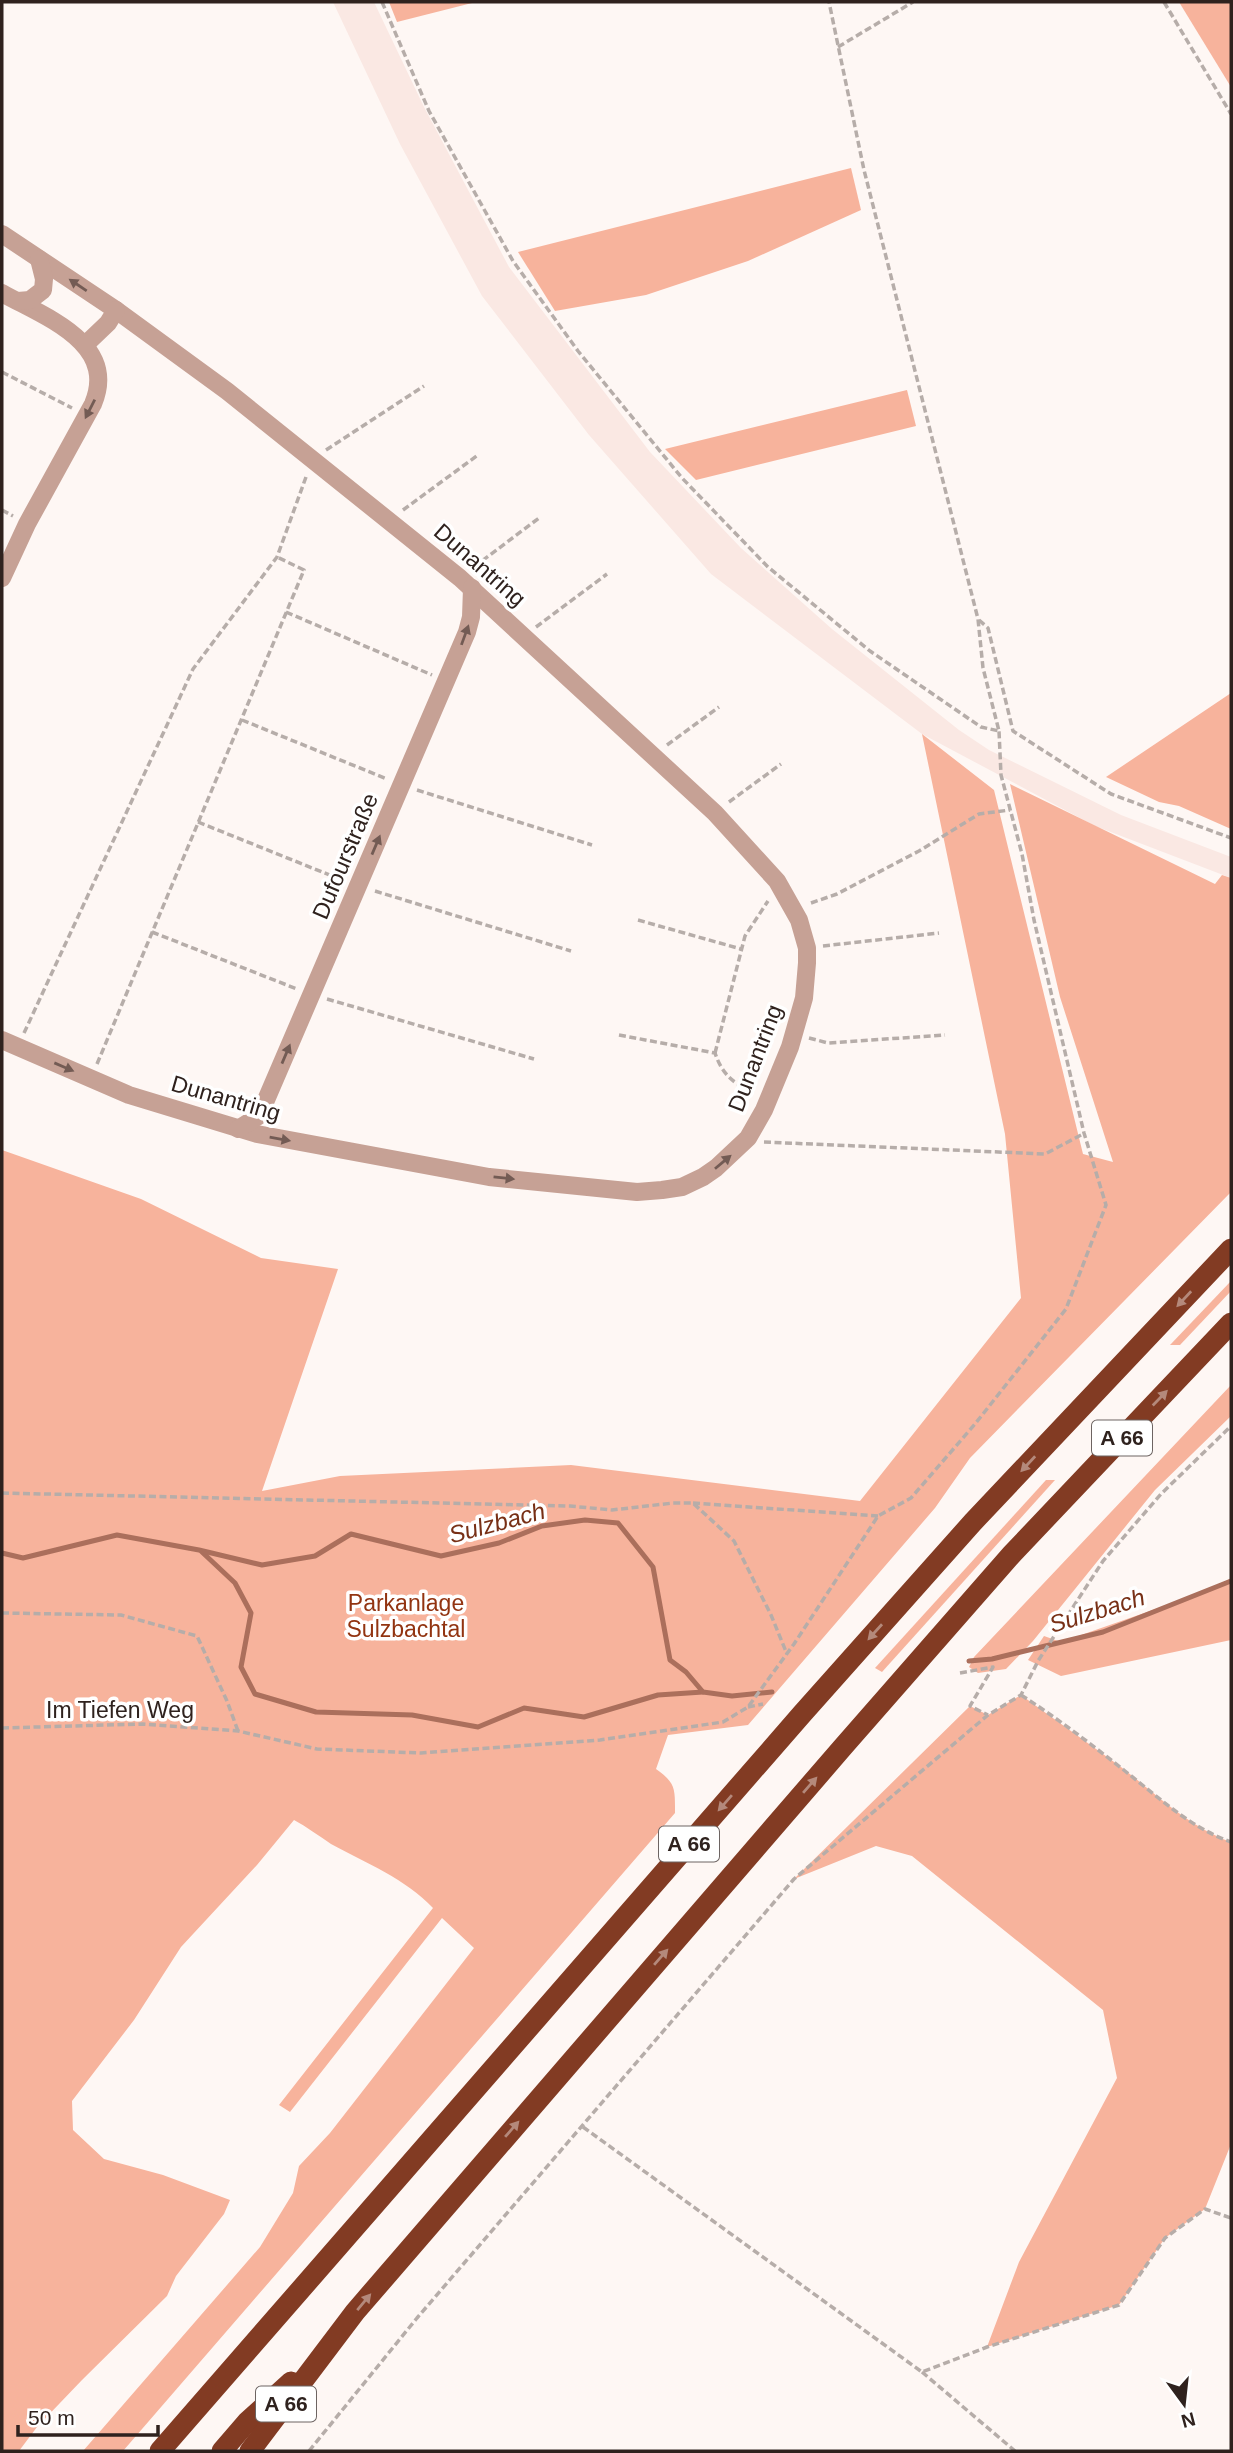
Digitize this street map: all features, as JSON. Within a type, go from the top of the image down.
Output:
[{"type":"highway","name":"A 66","points":[[160,2451],[802,1714],[974,1522],[1231,1249]]},
{"type":"highway","name":"A 66","points":[[250,2451],[321,2355],[466,2181],[1012,1554],[1231,1323]]},
{"type":"highway","name":"A 66","points":[[222,2451],[247,2422],[321,2355]]},
{"type":"street","name":"Dunantring","points":[[2,234],[116,310],[227,391],[466,583],[715,813],[777,881],[794,909],[807,948],[804,998],[794,1034],[769,1099],[748,1138],[703,1177],[682,1187],[637,1192],[489,1177],[238,1129],[129,1095],[10,1044]]},
{"type":"street","points":[[10,297],[30,300],[43,290],[44,279],[39,259]]},
{"type":"street","points":[[2,578],[27,524],[87,415],[98,386],[86,344],[57,323],[10,297]]},
{"type":"street","points":[[86,344],[116,310]]},
{"type":"street","name":"Dufourstraße","points":[[238,1129],[257,1117],[263,1107],[467,632],[471,617],[466,583]]},
{"type":"path","points":[[382,2],[429,111],[513,261],[578,351],[682,478],[768,567],[870,651],[982,727],[999,732]]},
{"type":"path","points":[[748,1707],[878,1516],[911,1498],[975,1424],[1066,1309],[1106,1205],[1084,1133],[1034,920],[1022,854],[1001,775],[999,732],[983,668],[978,619],[864,170],[830,2]]},
{"type":"path","points":[[838,47],[913,2]]},
{"type":"path","points":[[1164,2],[1231,114]]},
{"type":"path","points":[[2,372],[87,415]]},
{"type":"path","points":[[10,1044],[193,669],[277,557],[313,458],[424,386]]},
{"type":"path","points":[[390,520],[478,456]]},
{"type":"path","points":[[466,583],[540,518]]},
{"type":"path","points":[[91,1079],[304,570],[277,557]]},
{"type":"path","points":[[524,636],[607,574]]},
{"type":"path","points":[[286,612],[446,681]]},
{"type":"path","points":[[978,619],[988,628],[1013,731],[1111,794],[1231,838]]},
{"type":"path","points":[[654,755],[719,707]]},
{"type":"path","points":[[715,813],[780,764]]},
{"type":"path","points":[[794,909],[838,894],[919,851],[979,814],[1010,810]]},
{"type":"path","points":[[198,822],[358,886],[571,951]]},
{"type":"path","points":[[769,1099],[733,1083],[719,1065],[715,1052],[745,936],[766,905],[777,881]]},
{"type":"path","points":[[638,920],[741,949]]},
{"type":"path","points":[[152,932],[312,995],[534,1059]]},
{"type":"path","points":[[807,948],[939,933]]},
{"type":"path","points":[[794,1034],[828,1043],[945,1035]]},
{"type":"path","points":[[619,1035],[715,1052]]},
{"type":"path","points":[[748,1138],[772,1144],[1045,1154],[1084,1133]]},
{"type":"path","points":[[309,2451],[417,2318],[794,1879],[988,1715],[1021,1696],[1038,1661],[1103,1561],[1161,1493],[1231,1426]]},
{"type":"path","points":[[2,1493],[570,1506],[612,1510],[693,1503],[878,1516]]},
{"type":"path","points":[[693,1503],[734,1541],[771,1615],[786,1654]]},
{"type":"path","points":[[2,1613],[121,1615],[197,1636],[238,1731]]},
{"type":"path","points":[[960,1673],[993,1667],[970,1706],[988,1715]]},
{"type":"path","points":[[1021,1696],[1051,1714],[1175,1811],[1221,1839],[1231,1842]]},
{"type":"path","points":[[748,1707],[762,1704]]},
{"type":"path","name":"Im Tiefen Weg","points":[[2,1728],[143,1724],[238,1731],[317,1749],[421,1753],[626,1736],[723,1722],[748,1707]]},
{"type":"path","points":[[583,2127],[922,2372],[1015,2451]]},
{"type":"path","points":[[922,2372],[987,2347],[1119,2305],[1164,2238],[1205,2209],[1231,2218]]},
{"type":"shaded area","points":[[333,2],[374,2],[424,107],[509,267],[650,452],[741,548],[832,629],[959,730],[989,750],[1121,815],[1231,857],[1231,878],[1095,826],[922,734],[711,574],[589,435],[482,296],[400,144]]},
{"type":"green space","points":[[389,2],[476,2],[397,22]]},
{"type":"green space","points":[[1179,2],[1231,2],[1231,87]]},
{"type":"green space","points":[[851,168],[861,210],[748,261],[646,295],[555,311],[518,252]]},
{"type":"green space","points":[[907,390],[916,426],[696,480],[665,449]]},
{"type":"green space","points":[[1231,693],[1231,829],[1179,806],[1159,802],[1106,777]]},
{"type":"green space","name":"Parkanlage Sulzbachtal","points":[[922,734],[994,790],[1083,1154],[1113,1162],[1060,997],[1010,784],[1215,884],[1222,875],[1231,878],[1231,1192],[970,1458],[935,1508],[748,1725],[668,1735],[656,1769],[673,1787],[675,1813],[123,2451],[83,2451],[260,2247],[293,2193],[299,2166],[330,2133],[474,1948],[442,1918],[290,2112],[279,2105],[433,1908],[411,1888],[331,1844],[294,1820],[257,1865],[181,1947],[134,2020],[72,2101],[73,2130],[104,2159],[163,2175],[230,2200],[224,2214],[176,2276],[167,2296],[37,2427],[19,2451],[2,2451],[2,1150],[141,1199],[261,1258],[338,1269],[262,1491],[340,1476],[571,1465],[860,1501],[1021,1298],[1005,1134]]},
{"type":"green space","points":[[1231,1281],[1231,1291],[1180,1345],[1170,1345]]},
{"type":"green space","points":[[1231,1385],[1231,1416],[1155,1490],[1033,1641],[1006,1669],[978,1673],[969,1667],[974,1657]]},
{"type":"green space","points":[[1046,1480],[1055,1480],[882,1672],[875,1668]]},
{"type":"green space","points":[[1231,1578],[1231,1640],[1061,1676],[1028,1660],[1044,1636],[1061,1642],[1213,1589]]},
{"type":"green space","points":[[1021,1695],[1121,1767],[1187,1819],[1231,1842],[1231,2144],[1205,2209],[1165,2238],[1119,2305],[987,2347],[1019,2262],[1117,2078],[1103,2010],[912,1856],[876,1846],[794,1879],[970,1706],[988,1715]]},
{"type":"waterway","name":"Sulzbach","points":[[2,1553],[23,1558],[117,1535],[262,1565],[315,1556],[351,1534],[441,1556],[499,1543],[542,1526],[585,1520],[618,1523],[653,1567],[670,1660],[686,1672],[703,1692],[732,1696],[772,1692]]},
{"type":"waterway","name":"Sulzbach","points":[[202,1552],[235,1583],[251,1613],[241,1667],[255,1694],[316,1712],[412,1715],[478,1727],[524,1708],[584,1717],[658,1695],[703,1692]]},
{"type":"waterway","name":"Sulzbach","points":[[969,1661],[992,1659],[1103,1632],[1231,1581]]}]
